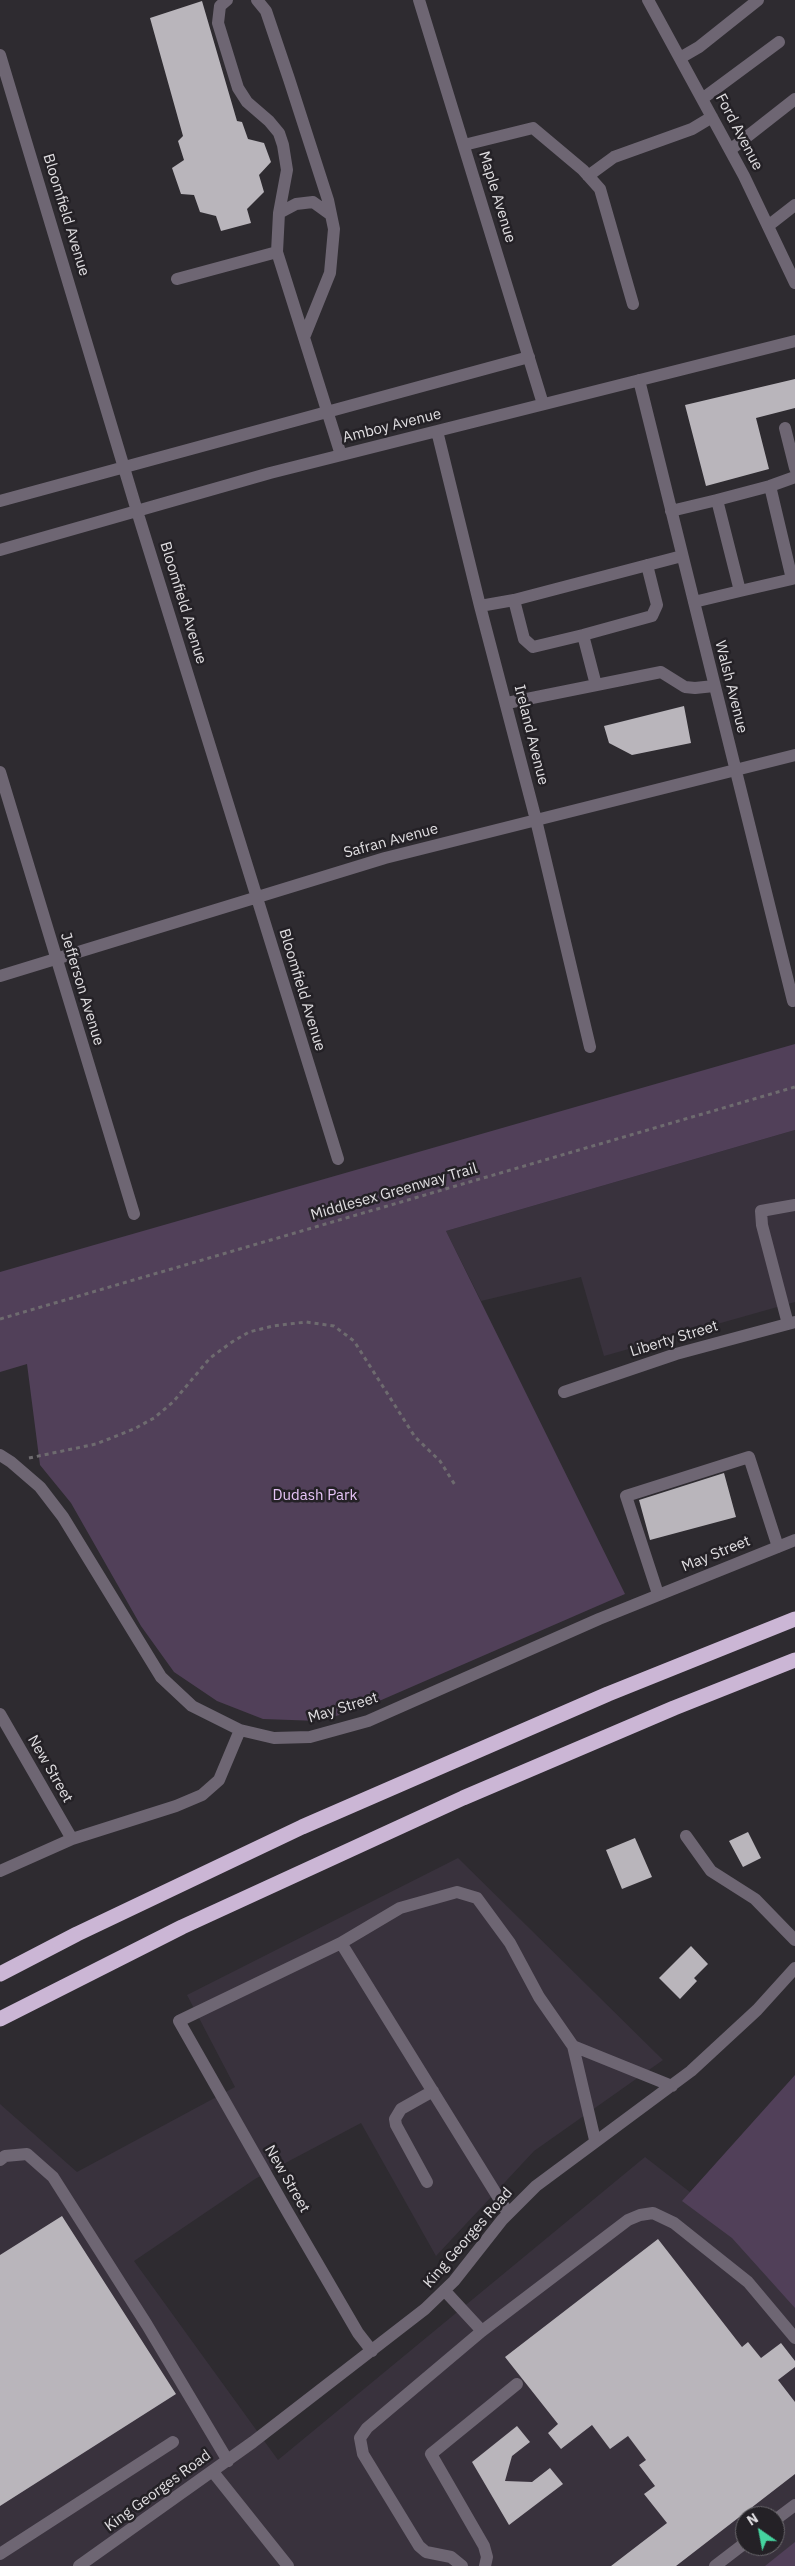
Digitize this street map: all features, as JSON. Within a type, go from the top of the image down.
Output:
[{"type":"highway","points":[[0,1974],[77,1934],[302,1827],[608,1694],[795,1619]]},
{"type":"highway","points":[[0,2019],[174,1932],[454,1802],[665,1711],[795,1660]]},
{"type":"highway","points":[[0,1964],[77,1934]]},
{"type":"street","points":[[227,0],[220,6],[218,22],[238,88],[247,102],[269,121],[283,144],[286,157],[286,182],[279,213],[277,252],[305,335],[341,456]]},
{"type":"street","points":[[257,0],[266,11],[332,216],[334,229],[330,273],[305,335]]},
{"type":"street","name":"Maple Avenue","points":[[419,0],[543,404]]},
{"type":"street","name":"Ford Avenue","points":[[648,0],[730,150],[795,283]]},
{"type":"street","points":[[680,58],[699,47],[758,0]]},
{"type":"street","points":[[702,99],[779,42]]},
{"type":"street","name":"Bloomfield Avenue","points":[[0,55],[137,511],[338,1159]]},
{"type":"street","points":[[730,150],[795,99]]},
{"type":"street","points":[[588,176],[614,157],[692,129],[712,117]]},
{"type":"street","points":[[464,145],[533,128],[588,176],[600,189],[633,304]]},
{"type":"street","points":[[279,213],[296,204],[313,202],[332,216]]},
{"type":"street","points":[[768,226],[795,205]]},
{"type":"street","points":[[177,279],[277,252]]},
{"type":"street","name":"Amboy Avenue","points":[[0,550],[341,456],[795,341]]},
{"type":"street","name":"Amboy Avenue","points":[[0,501],[529,357]]},
{"type":"street","name":"Walsh Avenue","points":[[639,380],[793,1001]]},
{"type":"street","points":[[785,428],[795,468]]},
{"type":"street","name":"Ireland Avenue","points":[[437,431],[480,606],[507,703],[590,1048]]},
{"type":"street","points":[[671,511],[770,486],[795,477]]},
{"type":"street","points":[[694,602],[792,579],[770,486]]},
{"type":"street","points":[[717,500],[740,592]]},
{"type":"street","points":[[480,606],[514,600],[682,556]]},
{"type":"street","points":[[514,600],[524,639],[533,647],[583,635],[652,616],[657,605],[647,565]]},
{"type":"street","points":[[583,635],[596,685]]},
{"type":"street","points":[[507,703],[661,672],[685,687],[714,686]]},
{"type":"street","name":"Safran Avenue","points":[[0,976],[393,856],[795,755]]},
{"type":"street","name":"Jefferson Avenue","points":[[0,772],[55,959],[134,1214]]},
{"type":"street","points":[[792,1323],[762,1225],[761,1211],[795,1205]]},
{"type":"street","name":"Liberty Street","points":[[564,1392],[669,1357],[792,1323]]},
{"type":"street","points":[[658,1594],[626,1496],[749,1457],[778,1547]]},
{"type":"street","name":"May Street","points":[[6,1459],[40,1487],[64,1517],[161,1677],[192,1706],[240,1730],[274,1738],[310,1737],[368,1721],[658,1594],[795,1540]]},
{"type":"street","name":"New Street","points":[[0,1714],[72,1839]]},
{"type":"street","points":[[0,1871],[72,1839],[176,1806],[202,1795],[220,1780],[240,1730]]},
{"type":"street","points":[[686,1836],[711,1872],[755,1899],[795,1940]]},
{"type":"street","points":[[508,2213],[341,1943],[400,1908],[457,1892],[477,1898],[510,1943],[539,1997],[573,2046],[595,2140]]},
{"type":"street","name":"New Street","points":[[341,1943],[179,2020],[292,2220],[358,2332],[372,2350]]},
{"type":"street","name":"King Georges Road","points":[[79,2566],[228,2461],[446,2291],[508,2213],[536,2186],[595,2140],[672,2086],[725,2041],[772,1995],[795,1968]]},
{"type":"street","points":[[573,2046],[672,2086]]},
{"type":"street","points":[[427,2182],[396,2125],[395,2119],[401,2109],[433,2091]]},
{"type":"street","points":[[0,2160],[5,2156],[27,2154],[53,2177],[147,2325],[228,2461]]},
{"type":"street","points":[[462,2566],[451,2557],[426,2552],[419,2546],[363,2454],[360,2438],[366,2428],[482,2331],[628,2220],[647,2213],[660,2216],[674,2223],[738,2273],[769,2305],[795,2338]]},
{"type":"street","points":[[446,2291],[482,2331]]},
{"type":"street","points":[[485,2566],[487,2557],[484,2546],[431,2454],[517,2384]]},
{"type":"street","points":[[0,2554],[173,2442]]},
{"type":"street","points":[[213,2472],[288,2566]]},
{"type":"street","points":[[715,2566],[735,2551]]},
{"type":"path","name":"Middlesex Greenway Trail","points":[[0,1319],[795,1087]]},
{"type":"path","points":[[6,1459],[96,1444],[134,1429],[160,1412],[210,1358],[232,1342],[249,1332],[306,1322],[334,1326],[354,1342],[374,1368],[395,1408],[415,1437],[440,1461],[455,1485]]},
{"type":"shaded area","points":[[795,1130],[795,1302],[604,1356],[581,1277],[481,1301],[446,1231]]},
{"type":"shaded area","points":[[458,1858],[663,2060],[534,2151],[436,2256],[361,2123],[255,2179],[134,2261],[278,2460],[645,2157],[795,2274],[795,2566],[0,2566],[0,2104],[77,2172],[235,2087],[187,1995]]},
{"type":"green space","name":"Dudash Park","points":[[795,1044],[795,1130],[446,1231],[625,1594],[363,1708],[319,1721],[263,1719],[217,1701],[174,1672],[141,1626],[71,1503],[40,1465],[27,1364],[0,1372],[0,1272]]},
{"type":"green space","points":[[795,2075],[795,2308],[732,2238],[682,2201]]},
{"type":"green space","points":[[795,2542],[795,2566],[765,2566],[778,2556],[785,2556],[785,2550]]},
{"type":"building","points":[[202,1],[237,121],[242,122],[248,139],[264,143],[271,162],[259,175],[264,192],[247,209],[251,223],[221,231],[216,216],[200,212],[194,195],[181,194],[172,168],[184,160],[178,141],[183,136],[150,18]]},
{"type":"building","points":[[795,379],[795,408],[756,418],[769,469],[706,486],[685,405]]},
{"type":"building","points":[[684,706],[691,743],[632,755],[609,743],[604,726]]},
{"type":"building","points":[[724,1473],[736,1517],[650,1540],[639,1500]]},
{"type":"building","points":[[748,1832],[761,1858],[743,1867],[729,1841]]},
{"type":"building","points":[[635,1838],[652,1877],[622,1889],[606,1850]]},
{"type":"building","points":[[691,1946],[708,1964],[694,1978],[697,1981],[680,1999],[659,1978]]},
{"type":"building","points":[[62,2216],[176,2394],[0,2506],[0,2255]]},
{"type":"building","points":[[658,2239],[742,2347],[748,2342],[761,2358],[781,2343],[795,2361],[795,2367],[778,2380],[795,2402],[795,2474],[754,2506],[735,2506],[735,2520],[676,2566],[611,2566],[667,2523],[644,2494],[655,2486],[639,2465],[646,2460],[628,2436],[610,2449],[592,2425],[561,2449],[548,2433],[558,2424],[505,2357]]},
{"type":"building","points":[[517,2426],[530,2442],[512,2456],[505,2481],[532,2482],[550,2468],[563,2484],[509,2525],[472,2462]]}]
